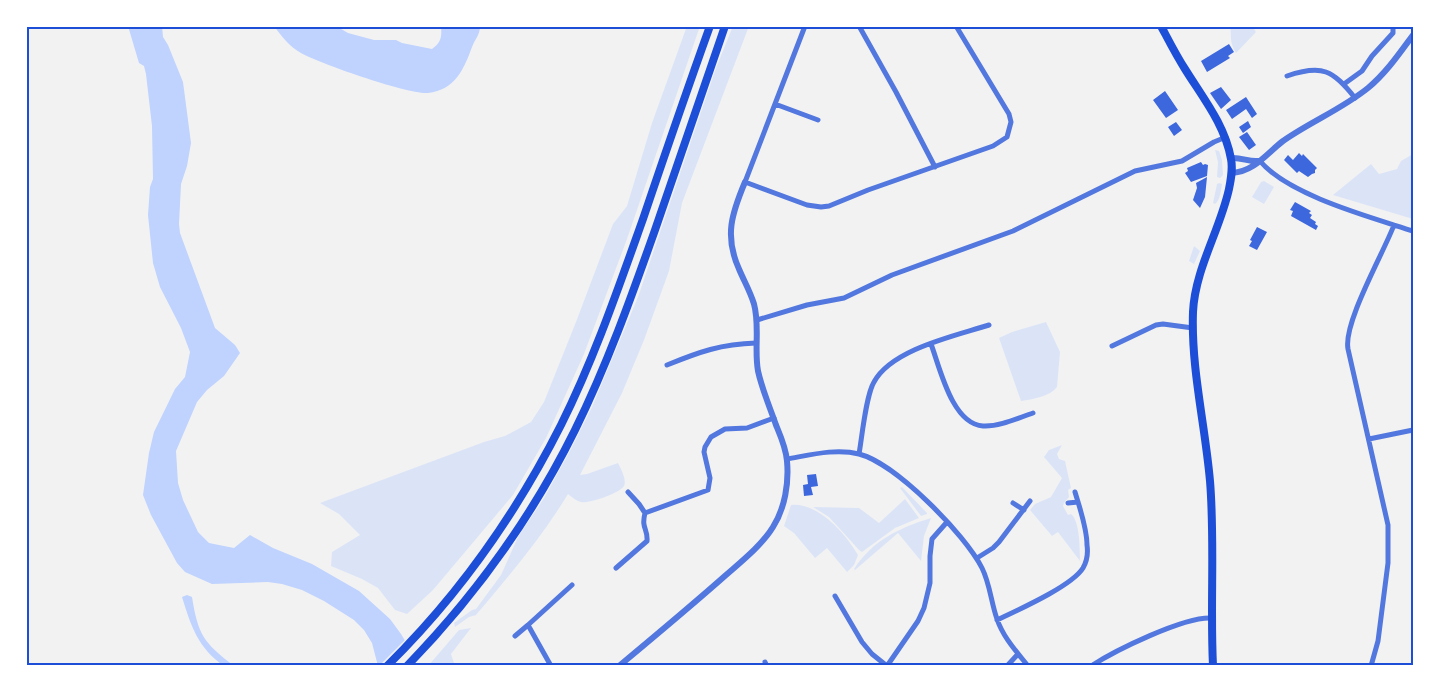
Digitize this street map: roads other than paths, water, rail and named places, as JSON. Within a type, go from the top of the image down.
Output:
[{"type":"highway","points":[[388,666],[418,636],[464,581],[537,470],[561,425],[606,323],[710,26]]},
{"type":"highway","points":[[408,666],[477,588],[514,536],[548,481],[575,430],[623,319],[725,26]]},
{"type":"highway","points":[[1161,26],[1184,68],[1216,118],[1226,137],[1231,158],[1232,173],[1225,204],[1197,284],[1193,309],[1196,367],[1212,511],[1211,618],[1213,666]]},
{"type":"street","points":[[619,666],[733,570],[772,529],[778,518],[788,475],[787,459],[784,443],[759,372],[756,343],[757,320],[752,298],[736,263],[731,238],[731,218],[805,26]]},
{"type":"street","points":[[859,26],[935,167]]},
{"type":"street","points":[[745,182],[807,205],[821,207],[837,204],[868,190],[993,146],[1006,137],[1010,130],[1008,114],[956,26]]},
{"type":"street","points":[[1344,84],[1362,71],[1372,56],[1393,33],[1393,26]]},
{"type":"street","points":[[1232,173],[1247,170],[1282,142],[1355,98],[1381,77],[1413,35]]},
{"type":"street","points":[[1287,76],[1303,71],[1317,70],[1333,75],[1344,84],[1355,98]]},
{"type":"street","points":[[775,104],[818,120]]},
{"type":"street","points":[[757,320],[802,306],[844,298],[892,275],[1013,231],[1135,171],[1182,161],[1226,137]]},
{"type":"street","points":[[1231,158],[1240,157],[1252,162],[1260,161]]},
{"type":"street","points":[[1260,161],[1266,169],[1281,179],[1316,198],[1413,231]]},
{"type":"street","points":[[1371,666],[1378,641],[1388,563],[1388,525],[1347,337],[1394,225]]},
{"type":"street","points":[[1112,346],[1156,325],[1163,324],[1193,328]]},
{"type":"street","points":[[859,454],[873,383],[888,365],[904,355],[931,344],[989,325]]},
{"type":"street","points":[[667,364],[721,346],[756,343]]},
{"type":"street","points":[[931,344],[953,403],[968,420],[984,426],[1033,413]]},
{"type":"street","points":[[645,513],[708,490],[710,478],[704,452],[708,441],[717,432],[725,429],[747,428],[774,418]]},
{"type":"street","points":[[1368,439],[1413,430]]},
{"type":"street","points":[[787,459],[834,451],[859,454],[882,463],[911,485],[947,522],[977,558],[987,582],[997,620],[1009,643],[1028,666]]},
{"type":"street","points":[[616,568],[648,541],[643,524],[645,513],[640,504],[628,492]]},
{"type":"street","points":[[997,620],[1059,588],[1076,576],[1083,568],[1087,558],[1088,544],[1075,492]]},
{"type":"street","points":[[977,558],[999,542],[1030,501]]},
{"type":"street","points":[[1013,502],[1024,510]]},
{"type":"street","points":[[1068,503],[1078,502]]},
{"type":"street","points":[[835,596],[862,642],[872,654],[887,666],[918,621],[924,608],[930,583],[930,545],[936,533],[947,522]]},
{"type":"street","points":[[515,636],[572,585]]},
{"type":"street","points":[[1091,666],[1135,643],[1190,620],[1211,618]]},
{"type":"street","points":[[528,625],[551,666]]},
{"type":"street","points":[[1007,666],[1018,654]]},
{"type":"water","points":[[128,26],[162,26],[163,37],[183,82],[191,143],[187,166],[181,184],[180,233],[215,328],[235,345],[240,353],[224,376],[207,390],[197,402],[176,451],[178,483],[183,500],[198,532],[209,543],[234,548],[250,535],[273,548],[312,564],[359,591],[390,619],[420,666],[378,666],[372,643],[364,630],[354,620],[302,590],[268,582],[212,584],[185,572],[177,563],[151,515],[143,495],[154,432],[175,389],[185,377],[190,352],[181,328],[160,287],[153,263],[148,215],[150,187],[153,179],[152,126],[146,74],[144,66],[139,63]]},
{"type":"water","points":[[274,26],[336,26],[348,33],[374,40],[396,40],[432,49],[440,39],[441,26],[480,26],[480,29],[466,63],[457,77],[445,88],[428,93],[384,84],[311,58],[293,48]]},
{"type":"water","points":[[187,595],[192,597],[197,621],[204,637],[216,651],[234,666],[224,666],[202,644],[192,627],[182,597]]}]
